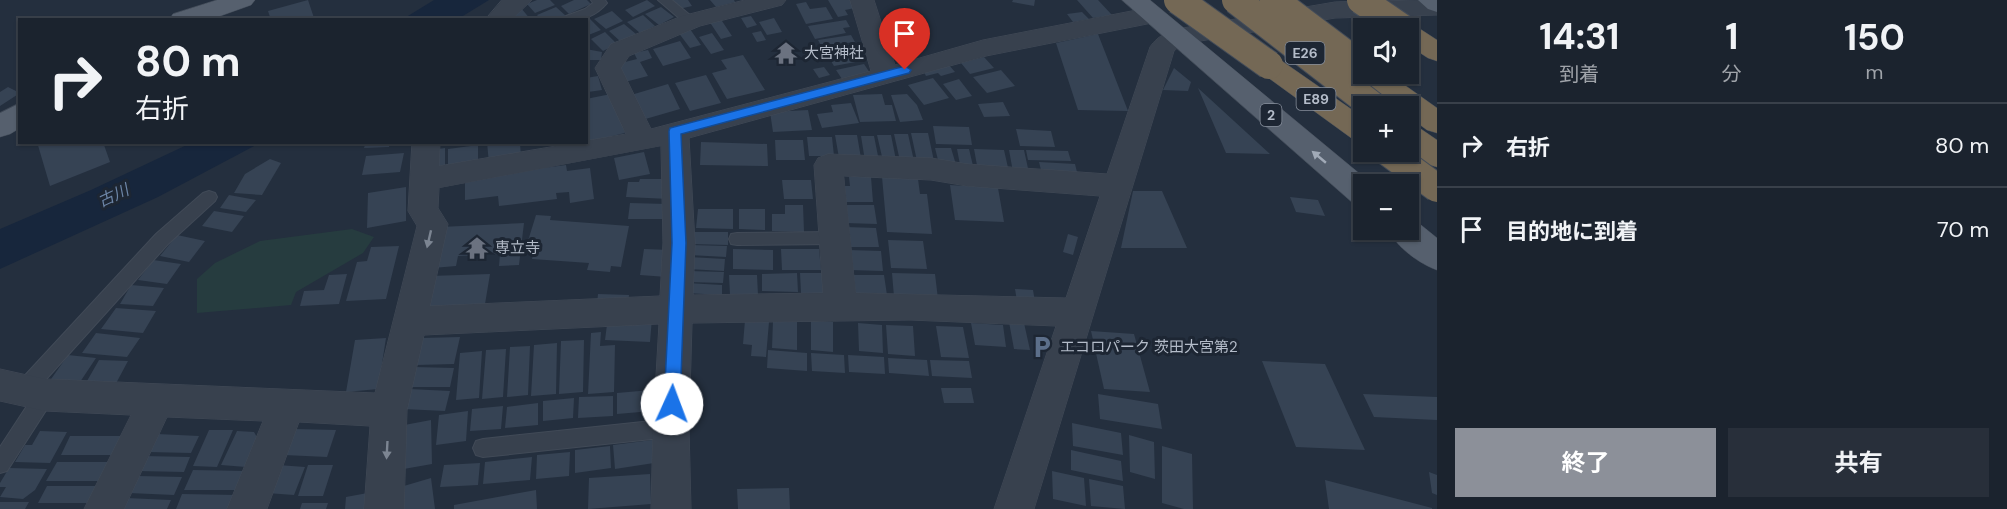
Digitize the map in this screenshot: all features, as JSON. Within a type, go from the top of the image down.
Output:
[{"type":"highway","name":"E89","points":[[1178,0],[1353,124]]},
{"type":"highway","name":"E26","points":[[1236,0],[1360,96]]},
{"type":"highway","name":"E26","points":[[1274,0],[1353,60]]},
{"type":"highway","points":[[1361,0],[1387,18]]},
{"type":"highway","points":[[1419,40],[1437,52]]},
{"type":"highway","points":[[1384,84],[1437,123]]},
{"type":"highway","points":[[1419,142],[1437,156]]},
{"type":"main road","points":[[188,18],[242,0]]},
{"type":"main road","points":[[1196,0],[1230,28],[1268,54],[1353,123]]},
{"type":"main road","points":[[1431,0],[1437,5]]},
{"type":"main road","name":"2","points":[[1144,7],[1353,186]]},
{"type":"main road","points":[[0,127],[18,114]]},
{"type":"main road","points":[[1401,162],[1437,191]]},
{"type":"main road","points":[[1417,240],[1437,257]]},
{"type":"street","points":[[499,18],[513,3],[520,0]]},
{"type":"street","points":[[643,141],[608,68],[620,50],[691,21],[774,0]]},
{"type":"street","points":[[862,0],[886,75]]},
{"type":"street","points":[[1014,509],[1163,47],[1177,37],[1335,10],[1437,5]]},
{"type":"street","points":[[424,180],[643,141],[983,48],[1144,7]]},
{"type":"street","points":[[671,509],[671,428],[679,243],[675,131]]},
{"type":"street","points":[[384,509],[389,410],[432,224],[423,211],[426,144]]},
{"type":"street","points":[[841,306],[828,165],[930,169],[967,175],[1118,186]]},
{"type":"street","points":[[410,321],[676,309],[841,306],[1077,313]]},
{"type":"street","points":[[23,390],[157,400],[389,410]]},
{"type":"street","points":[[104,509],[157,400]]},
{"type":"street","points":[[247,509],[286,405]]},
{"type":"lane","points":[[575,18],[590,12],[601,3],[597,0]]},
{"type":"lane","points":[[664,0],[691,21]]},
{"type":"lane","points":[[0,464],[23,390],[162,239],[209,197]]},
{"type":"lane","points":[[737,239],[836,238]]},
{"type":"lane","points":[[483,448],[671,428]]},
{"type":"green space","points":[[352,229],[374,237],[363,253],[296,292],[291,305],[197,313],[197,279],[215,263],[260,241]]},
{"type":"water","points":[[434,0],[489,0],[460,18],[405,18]]},
{"type":"water","name":"古川","points":[[189,144],[258,144],[158,197],[0,269],[0,229]]},
{"type":"building","points":[[308,0],[314,18],[270,18],[268,11]]},
{"type":"building","points":[[537,0],[550,0],[555,5],[535,13],[527,4]]},
{"type":"building","points":[[574,0],[587,0],[591,4],[569,14],[561,6]]},
{"type":"building","points":[[647,0],[655,6],[633,17],[625,10]]},
{"type":"building","points":[[673,0],[688,0],[692,6],[679,9]]},
{"type":"building","points":[[710,0],[734,0],[735,2],[716,7]]},
{"type":"building","points":[[828,0],[850,0],[855,8],[845,10],[848,15],[838,17]]},
{"type":"building","points":[[1013,0],[1035,0],[1034,6],[1012,2]]},
{"type":"building","points":[[1077,0],[1098,0],[1112,15],[1093,18]]},
{"type":"building","points":[[806,2],[810,9],[826,7],[833,19],[806,24],[796,4]]},
{"type":"building","points":[[556,7],[566,16],[539,18],[537,15]]},
{"type":"building","points":[[661,7],[674,17],[659,25],[645,14]]},
{"type":"building","points":[[521,8],[529,18],[517,18],[512,11]]},
{"type":"building","points":[[612,11],[623,21],[606,29],[594,19]]},
{"type":"building","points":[[1082,12],[1089,19],[1073,22],[1067,14]]},
{"type":"building","points":[[643,15],[655,26],[640,33],[627,22]]},
{"type":"building","points":[[751,16],[757,25],[747,28],[741,18]]},
{"type":"building","points":[[720,18],[732,36],[721,39],[709,21]]},
{"type":"building","points":[[774,18],[782,32],[767,35],[759,22]]},
{"type":"building","points":[[590,19],[601,30],[588,35],[588,20]]},
{"type":"building","points":[[846,20],[850,27],[843,28],[846,33],[815,39],[808,26]]},
{"type":"building","points":[[624,24],[636,34],[621,42],[609,31]]},
{"type":"building","points":[[690,29],[701,45],[690,48],[678,32]]},
{"type":"building","points":[[761,31],[766,40],[757,42],[752,33]]},
{"type":"building","points":[[605,32],[617,44],[603,51],[591,39]]},
{"type":"building","points":[[712,33],[724,50],[711,54],[699,37]]},
{"type":"building","points":[[1098,34],[1128,111],[1078,110],[1056,43]]},
{"type":"building","points":[[851,35],[855,42],[847,43],[850,49],[825,53],[818,40]]},
{"type":"building","points":[[680,41],[691,58],[663,66],[653,49]]},
{"type":"building","points":[[588,49],[602,52],[601,60],[588,60]]},
{"type":"building","points":[[648,50],[652,58],[640,62],[648,76],[625,82],[617,64],[637,59],[634,53]]},
{"type":"building","points":[[855,51],[861,61],[834,66],[828,56]]},
{"type":"building","points":[[743,55],[765,90],[727,99],[712,73],[727,69],[721,60]]},
{"type":"building","points":[[984,57],[994,68],[970,74],[961,63]]},
{"type":"building","points":[[864,64],[870,73],[842,79],[836,70]]},
{"type":"building","points":[[949,65],[955,72],[941,76],[938,73],[926,76],[924,72]]},
{"type":"building","points":[[824,67],[830,75],[819,78],[813,69]]},
{"type":"building","points":[[1174,68],[1191,82],[1188,91],[1163,90]]},
{"type":"building","points":[[1001,70],[1015,86],[987,93],[973,77]]},
{"type":"building","points":[[706,75],[721,103],[690,111],[675,83]]},
{"type":"building","points":[[598,76],[602,90],[588,92],[588,78]]},
{"type":"building","points":[[933,78],[949,98],[924,105],[908,85]]},
{"type":"building","points":[[959,79],[972,96],[956,100],[943,84]]},
{"type":"building","points":[[668,84],[680,109],[642,120],[631,95]]},
{"type":"building","points":[[8,87],[18,92],[18,94],[0,106],[0,92]]},
{"type":"building","points":[[1198,88],[1270,154],[1226,153]]},
{"type":"building","points":[[611,94],[625,133],[588,142],[588,99]]},
{"type":"building","points":[[882,94],[885,105],[892,105],[896,121],[860,122],[853,95]]},
{"type":"building","points":[[907,94],[917,105],[923,120],[900,122],[891,95]]},
{"type":"building","points":[[1003,102],[1010,116],[984,117],[978,104]]},
{"type":"building","points":[[851,103],[859,123],[822,128],[817,114],[833,112],[831,105]]},
{"type":"building","points":[[808,110],[812,130],[773,132],[770,112]]},
{"type":"building","points":[[933,126],[969,127],[972,145],[936,144]]},
{"type":"building","points":[[1016,129],[1051,131],[1055,147],[1020,146]]},
{"type":"building","points":[[911,133],[928,133],[934,161],[917,161]]},
{"type":"building","points":[[894,134],[908,134],[914,161],[900,161]]},
{"type":"building","points":[[835,135],[857,135],[861,158],[839,158]]},
{"type":"building","points":[[877,135],[891,135],[896,160],[883,161]]},
{"type":"building","points":[[861,136],[874,136],[879,161],[865,161]]},
{"type":"building","points":[[807,137],[832,137],[834,156],[809,156]]},
{"type":"building","points":[[775,140],[803,140],[805,160],[776,160]]},
{"type":"building","points":[[701,142],[767,144],[768,166],[700,165]]},
{"type":"building","points":[[38,144],[104,144],[110,162],[50,186]]},
{"type":"building","points":[[365,144],[390,144],[389,147],[364,148]]},
{"type":"building","points":[[487,144],[520,144],[521,158],[489,164]]},
{"type":"building","points":[[478,145],[478,161],[448,166],[448,149]]},
{"type":"building","points":[[445,148],[445,165],[431,167],[431,150]]},
{"type":"building","points":[[935,148],[951,148],[957,168],[940,168]]},
{"type":"building","points":[[957,149],[969,149],[974,170],[961,170]]},
{"type":"building","points":[[974,149],[1004,150],[1009,172],[978,171]]},
{"type":"building","points":[[1009,150],[1024,150],[1029,173],[1013,172]]},
{"type":"building","points":[[1026,150],[1068,151],[1071,161],[1028,160]]},
{"type":"building","points":[[644,152],[650,174],[619,180],[614,158]]},
{"type":"building","points":[[404,153],[400,172],[362,175],[366,156]]},
{"type":"building","points":[[270,159],[281,163],[262,195],[234,193],[245,174]]},
{"type":"building","points":[[1039,162],[1075,164],[1078,176],[1042,174]]},
{"type":"building","points":[[566,165],[567,171],[590,168],[594,199],[570,203],[569,192],[556,193],[557,199],[499,206],[498,196],[465,200],[465,178]]},
{"type":"building","points":[[849,177],[871,177],[873,202],[841,202],[840,186],[850,186]]},
{"type":"building","points":[[882,177],[918,179],[920,194],[927,194],[932,234],[887,232]]},
{"type":"building","points":[[640,179],[671,179],[669,199],[626,197],[628,182],[639,182]]},
{"type":"building","points":[[782,180],[811,180],[813,199],[784,199]]},
{"type":"building","points":[[950,185],[998,188],[1004,222],[955,220]]},
{"type":"building","points":[[406,187],[406,221],[367,228],[368,193]]},
{"type":"building","points":[[1133,191],[1162,191],[1187,248],[1121,248]]},
{"type":"building","points":[[229,195],[256,200],[246,212],[220,208]]},
{"type":"building","points":[[1290,197],[1318,200],[1325,216],[1296,212]]},
{"type":"building","points":[[630,203],[667,204],[666,219],[628,219]]},
{"type":"building","points":[[785,205],[803,205],[804,232],[772,231],[772,214],[785,214]]},
{"type":"building","points":[[844,205],[874,205],[877,224],[845,223]]},
{"type":"building","points":[[698,209],[733,209],[733,229],[696,228]]},
{"type":"building","points":[[739,209],[765,209],[765,230],[739,229]]},
{"type":"building","points":[[214,211],[244,216],[232,232],[202,226]]},
{"type":"building","points":[[536,215],[551,216],[550,220],[629,226],[621,267],[611,266],[610,272],[587,270],[589,263],[532,259],[536,245],[527,244]]},
{"type":"building","points":[[524,223],[519,265],[499,266],[500,254],[458,256],[456,266],[433,268],[440,227]]},
{"type":"building","points":[[846,227],[876,228],[879,247],[848,247]]},
{"type":"building","points":[[691,232],[728,232],[728,245],[690,244]]},
{"type":"building","points":[[1068,234],[1078,237],[1073,255],[1063,252]]},
{"type":"building","points":[[177,235],[205,241],[189,262],[160,256]]},
{"type":"building","points":[[888,240],[923,241],[927,269],[891,268]]},
{"type":"building","points":[[690,245],[727,246],[726,257],[689,255]]},
{"type":"building","points":[[399,246],[386,299],[346,301],[357,262],[367,261],[371,247]]},
{"type":"building","points":[[644,249],[670,250],[667,277],[640,275]]},
{"type":"building","points":[[733,249],[773,250],[773,270],[733,269]]},
{"type":"building","points":[[781,249],[819,249],[821,270],[782,270]]},
{"type":"building","points":[[848,250],[881,251],[883,271],[850,270]]},
{"type":"building","points":[[689,257],[725,259],[724,271],[688,269]]},
{"type":"building","points":[[153,260],[181,264],[167,284],[138,280]]},
{"type":"building","points":[[688,271],[724,272],[723,283],[688,282]]},
{"type":"building","points":[[797,273],[798,292],[762,291],[762,274]]},
{"type":"building","points":[[800,273],[824,273],[825,293],[801,293]]},
{"type":"building","points":[[892,273],[935,274],[938,299],[894,297]]},
{"type":"building","points":[[347,274],[339,304],[300,306],[304,291],[324,290],[329,275]]},
{"type":"building","points":[[490,274],[484,310],[423,312],[430,276]]},
{"type":"building","points":[[729,275],[757,275],[758,295],[730,295]]},
{"type":"building","points":[[851,275],[884,275],[887,295],[853,295]]},
{"type":"building","points":[[687,283],[722,285],[722,295],[686,293]]},
{"type":"building","points":[[131,285],[164,288],[153,306],[120,304]]},
{"type":"building","points":[[1015,289],[1033,290],[1035,302],[1017,301]]},
{"type":"building","points":[[598,294],[629,295],[628,304],[597,304]]},
{"type":"building","points":[[116,308],[156,311],[143,333],[101,329]]},
{"type":"building","points":[[608,317],[652,318],[650,342],[605,340]]},
{"type":"building","points":[[745,320],[769,322],[766,357],[751,356],[752,345],[743,344]]},
{"type":"building","points":[[773,320],[797,322],[797,350],[772,348]]},
{"type":"building","points":[[811,321],[833,322],[833,352],[811,350]]},
{"type":"building","points":[[1009,322],[1024,323],[1030,350],[1014,349]]},
{"type":"building","points":[[858,323],[882,325],[883,353],[859,351]]},
{"type":"building","points":[[971,323],[1003,325],[1006,347],[975,345]]},
{"type":"building","points":[[886,325],[913,326],[915,356],[888,354]]},
{"type":"building","points":[[936,326],[963,327],[969,358],[941,357]]},
{"type":"building","points":[[1091,331],[1134,334],[1150,392],[1104,389]]},
{"type":"building","points":[[601,332],[600,346],[615,345],[614,392],[588,394],[591,333]]},
{"type":"building","points":[[96,333],[140,338],[127,357],[82,353]]},
{"type":"building","points":[[460,337],[454,364],[416,365],[422,338]]},
{"type":"building","points":[[386,338],[378,389],[346,392],[355,340]]},
{"type":"building","points":[[584,340],[583,392],[559,394],[561,341]]},
{"type":"building","points":[[557,343],[556,394],[531,396],[534,345]]},
{"type":"building","points":[[530,346],[528,395],[507,397],[510,347]]},
{"type":"building","points":[[506,349],[503,397],[482,399],[486,350]]},
{"type":"building","points":[[768,350],[807,353],[807,371],[767,368]]},
{"type":"building","points":[[482,351],[479,398],[456,400],[460,353]]},
{"type":"building","points":[[811,353],[844,355],[845,373],[812,371]]},
{"type":"building","points":[[68,355],[96,358],[78,385],[49,382]]},
{"type":"building","points":[[848,355],[884,357],[885,374],[849,372]]},
{"type":"building","points":[[888,358],[927,360],[929,376],[889,373]]},
{"type":"building","points":[[99,360],[128,361],[113,389],[83,388]]},
{"type":"building","points":[[930,360],[969,361],[972,378],[932,376]]},
{"type":"building","points":[[1262,361],[1325,364],[1365,450],[1296,447]]},
{"type":"building","points":[[414,367],[454,368],[450,387],[409,387]]},
{"type":"building","points":[[941,388],[971,388],[974,403],[944,403]]},
{"type":"building","points":[[409,389],[450,391],[445,411],[403,409]]},
{"type":"building","points":[[651,390],[652,411],[617,414],[617,393]]},
{"type":"building","points":[[1098,394],[1158,404],[1162,429],[1100,419]]},
{"type":"building","points":[[1363,394],[1437,397],[1437,420],[1374,417]]},
{"type":"building","points":[[613,396],[613,416],[578,418],[579,397]]},
{"type":"building","points":[[574,398],[573,418],[543,421],[543,401]]},
{"type":"building","points":[[538,403],[538,425],[505,428],[507,407]]},
{"type":"building","points":[[503,406],[501,429],[470,431],[472,409]]},
{"type":"building","points":[[468,411],[466,441],[436,445],[439,415]]},
{"type":"building","points":[[431,420],[432,464],[398,470],[399,426]]},
{"type":"building","points":[[1072,423],[1121,433],[1123,455],[1073,446]]},
{"type":"building","points":[[294,429],[336,430],[327,457],[284,455]]},
{"type":"building","points":[[209,430],[233,430],[217,467],[193,466]]},
{"type":"building","points":[[40,431],[67,432],[50,463],[15,462],[25,445],[32,445]]},
{"type":"building","points":[[237,431],[254,432],[258,439],[246,467],[221,465]]},
{"type":"building","points":[[157,434],[199,436],[191,453],[148,452]]},
{"type":"building","points":[[1129,435],[1154,442],[1155,479],[1130,472]]},
{"type":"building","points":[[70,436],[125,436],[116,455],[61,455]]},
{"type":"building","points":[[652,440],[654,463],[615,469],[613,445]]},
{"type":"building","points":[[610,446],[611,468],[575,473],[575,450]]},
{"type":"building","points":[[1162,446],[1192,454],[1193,509],[1162,503]]},
{"type":"building","points":[[1071,450],[1121,461],[1123,481],[1071,470]]},
{"type":"building","points":[[570,452],[569,476],[536,479],[537,455]]},
{"type":"building","points":[[144,456],[190,457],[184,472],[138,471]]},
{"type":"building","points":[[532,457],[530,480],[483,484],[485,462]]},
{"type":"building","points":[[57,462],[110,462],[101,481],[46,481]]},
{"type":"building","points":[[480,463],[478,485],[440,487],[444,465]]},
{"type":"building","points":[[278,465],[305,467],[294,495],[267,493]]},
{"type":"building","points":[[308,465],[333,465],[323,496],[298,496]]},
{"type":"building","points":[[9,468],[47,469],[35,490],[23,499],[0,497],[6,487],[0,487],[0,483]]},
{"type":"building","points":[[193,470],[246,471],[238,490],[184,490]]},
{"type":"building","points":[[1052,471],[1084,478],[1086,506],[1053,499]]},
{"type":"building","points":[[1429,472],[1437,475],[1437,495],[1432,493]]},
{"type":"building","points":[[650,474],[651,504],[588,509],[589,478]]},
{"type":"building","points":[[138,476],[182,477],[174,495],[129,493]]},
{"type":"building","points":[[431,478],[435,509],[399,509],[397,488]]},
{"type":"building","points":[[1089,479],[1123,486],[1125,509],[1091,506]]},
{"type":"building","points":[[1325,480],[1432,508],[1432,509],[1329,509]]},
{"type":"building","points":[[47,486],[97,486],[89,503],[38,503]]},
{"type":"building","points":[[789,488],[790,509],[738,509],[737,489]]},
{"type":"building","points":[[536,490],[537,509],[454,509],[454,505]]},
{"type":"building","points":[[373,492],[372,509],[345,509],[346,497]]},
{"type":"building","points":[[182,494],[236,495],[230,509],[176,509]]},
{"type":"building","points":[[126,498],[171,500],[167,509],[121,509]]},
{"type":"building","points":[[0,502],[29,502],[25,509],[0,509]]},
{"type":"building","points":[[302,503],[328,503],[326,509],[300,509]]},
{"type":"place","name":"大宮神社","points":[[786,53]]},
{"type":"place","name":"専立寺","points":[[477,248]]},
{"type":"place","name":"エコロパーク 茨田大宮第2","points":[[1042,347]]},
{"type":"route","points":[[672,404],[679,243],[675,131],[905,70]]}]
